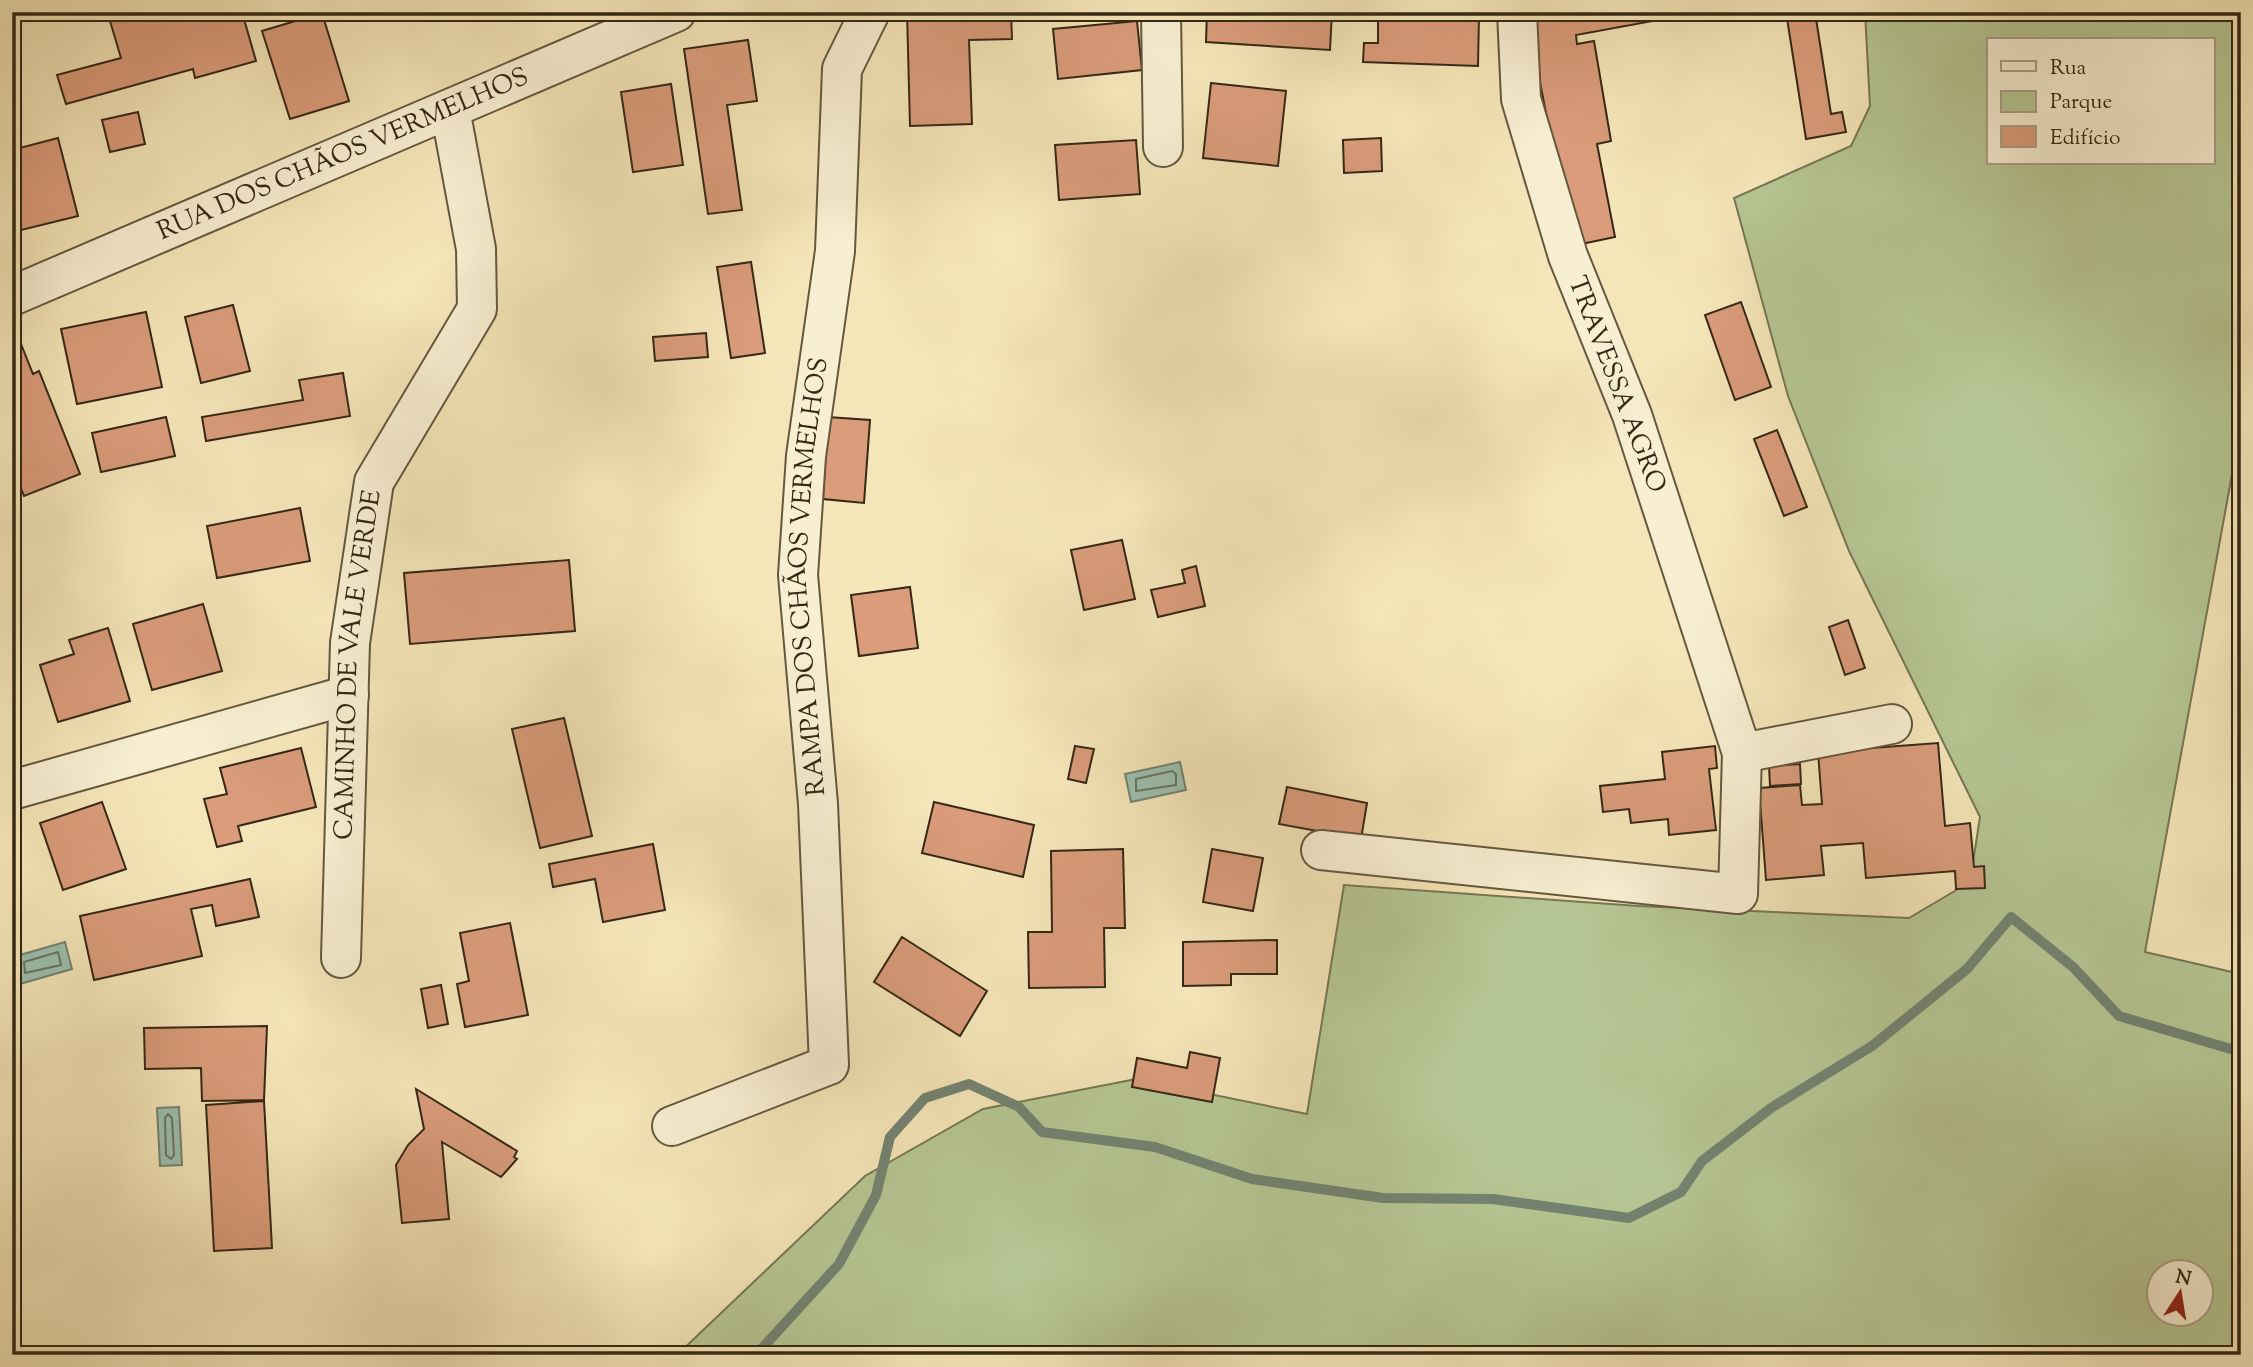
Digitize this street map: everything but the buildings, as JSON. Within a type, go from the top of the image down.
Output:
[{"type":"street","name":"RUA DOS CHÃOS VERMELHOS","points":[[12,296],[676,12]]},
{"type":"street","name":"RAMPA DOS CHÃOS VERMELHOS","points":[[672,1126],[829,1065],[818,804],[798,575],[806,456],[835,251],[842,69],[870,12]]},
{"type":"street","points":[[1161,12],[1163,147]]},
{"type":"street","name":"TRAVESSA AGRO","points":[[1321,850],[1738,894],[1742,753],[1632,415],[1567,256],[1521,99],[1517,12]]},
{"type":"street","name":"CAMINHO DE VALE VERDE","points":[[341,958],[350,643],[374,482],[477,309],[476,249],[450,109]]},
{"type":"street","points":[[12,790],[349,695]]},
{"type":"street","points":[[1742,753],[1892,724]]},
{"type":"green space","points":[[1865,12],[2241,12],[2241,425],[2145,952],[2241,974],[2241,1355],[677,1355],[865,1176],[983,1109],[1136,1079],[1307,1114],[1344,885],[1638,906],[1909,918],[1970,882],[1980,817],[1849,551],[1788,396],[1734,198],[1851,146],[1870,106]]},
{"type":"water","points":[[1180,762],[1186,790],[1131,802],[1125,774]]},
{"type":"water","points":[[65,942],[72,969],[20,984],[13,957]]},
{"type":"water","points":[[179,1107],[182,1165],[160,1166],[157,1108]]},
{"type":"waterway","points":[[756,1355],[839,1264],[876,1195],[890,1137],[925,1098],[969,1084],[1019,1107],[1042,1132],[1155,1147],[1252,1179],[1383,1198],[1493,1199],[1629,1218],[1681,1192],[1702,1161],[1771,1108],[1872,1046],[1967,969],[2011,917],[2073,967],[2119,1016],[2241,1052]]}]
